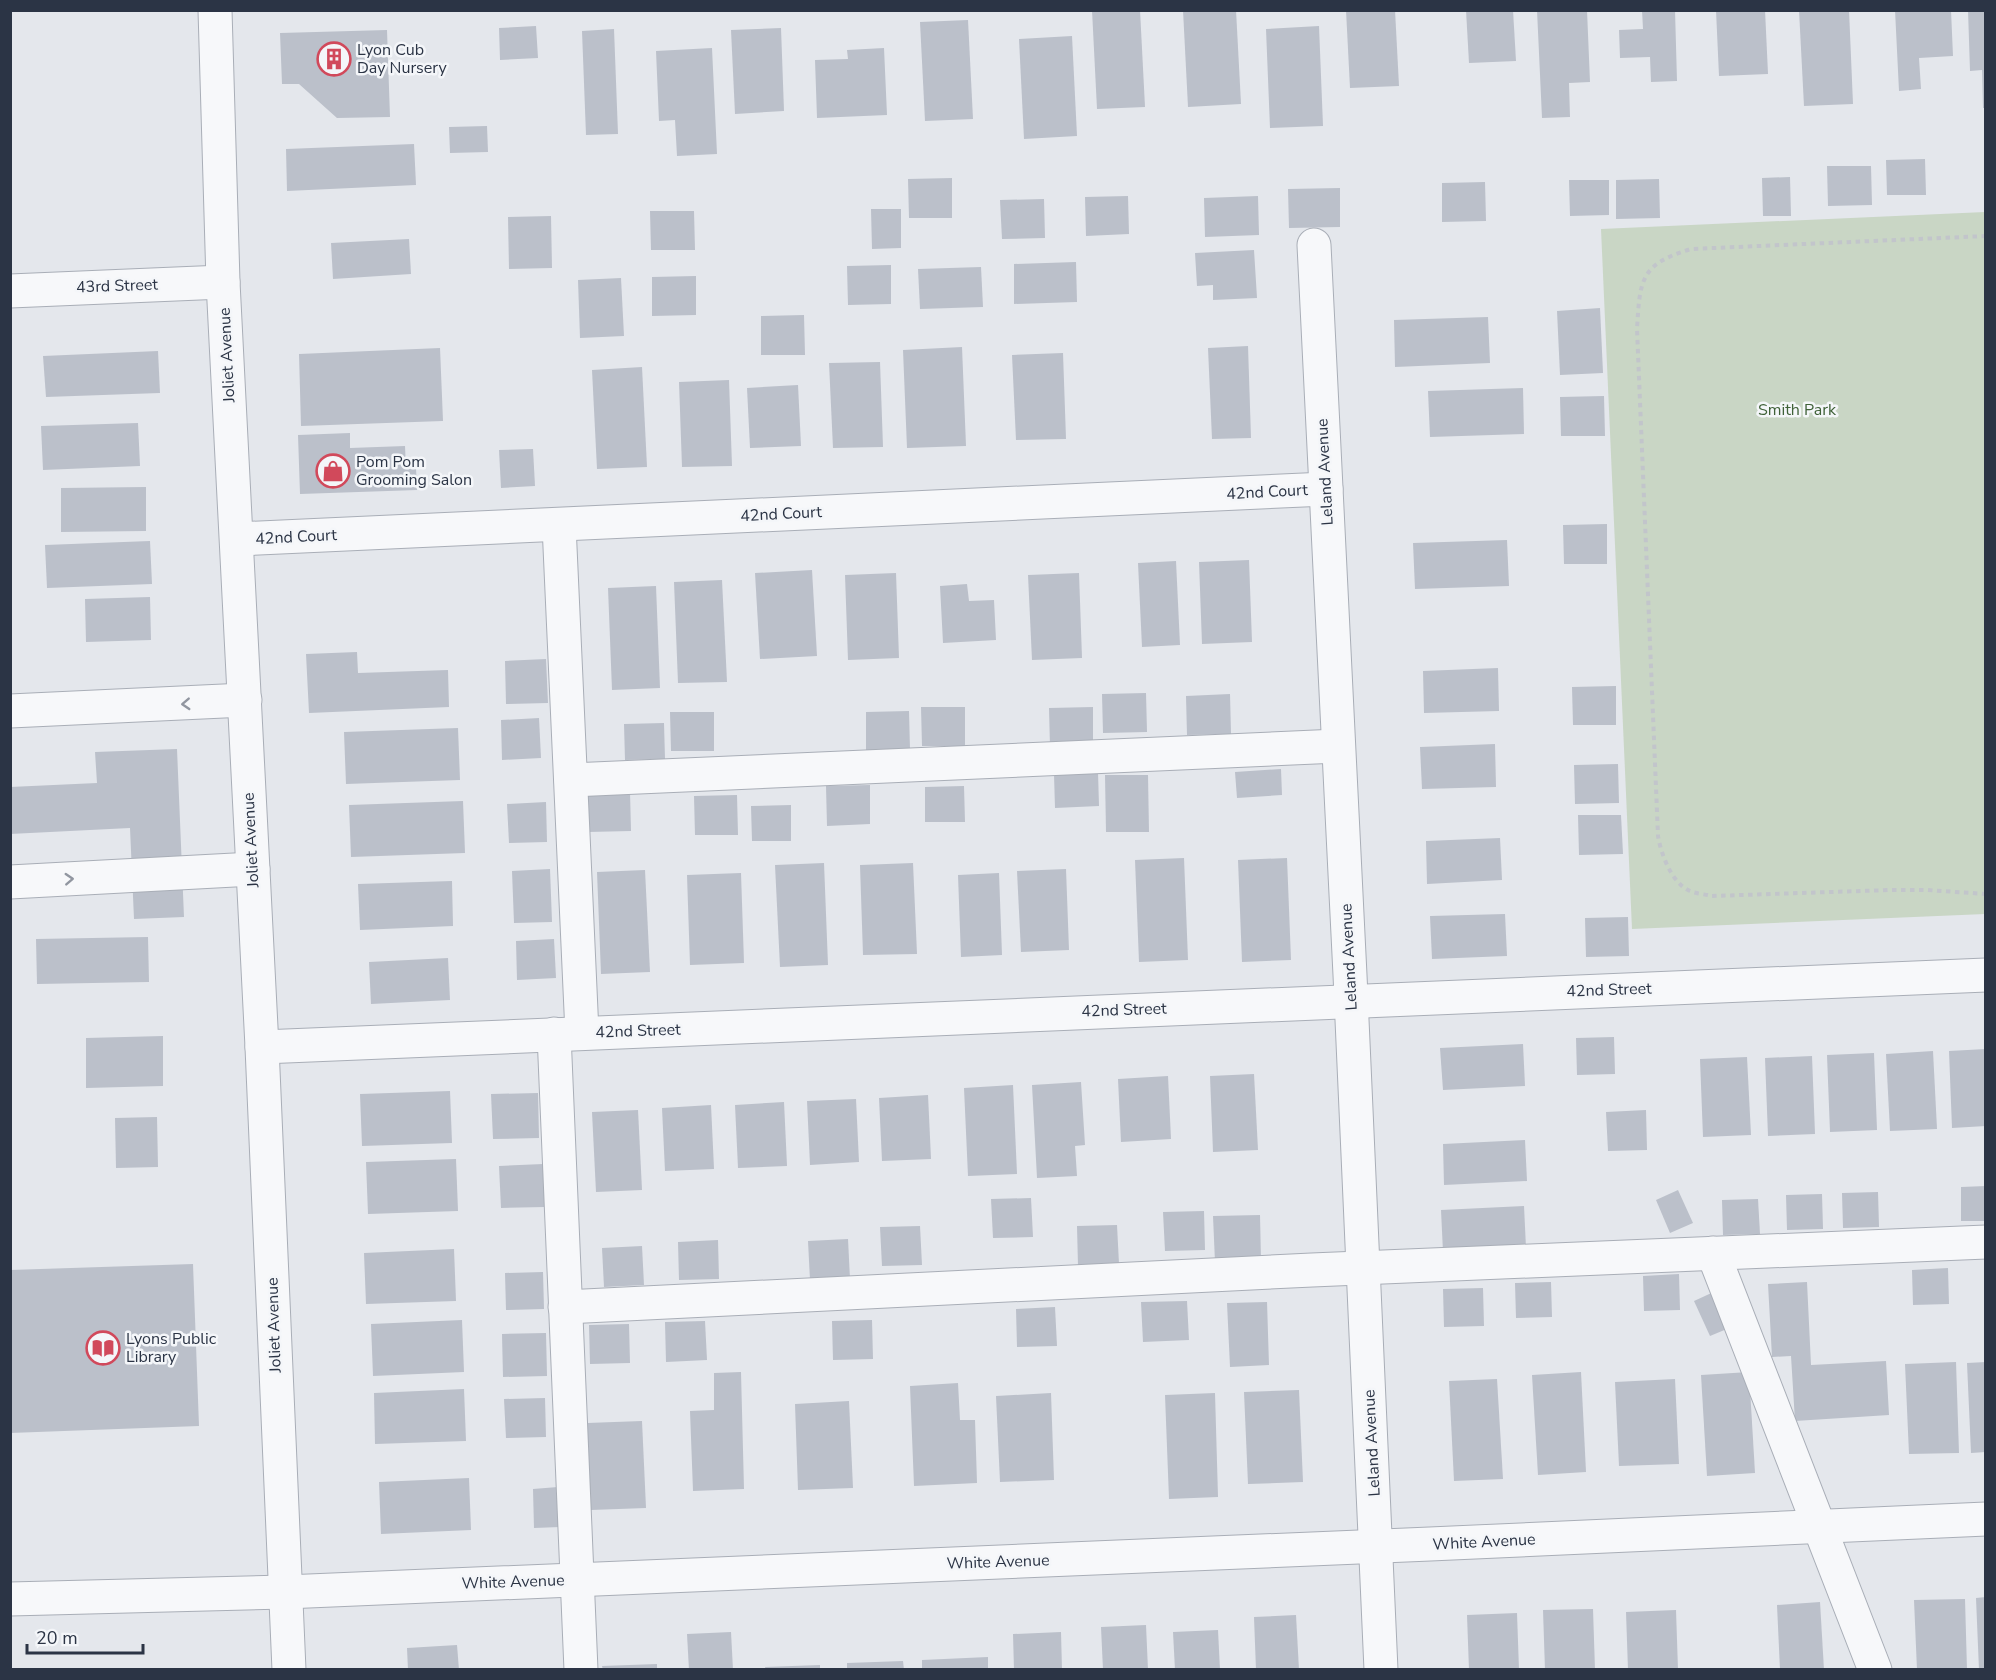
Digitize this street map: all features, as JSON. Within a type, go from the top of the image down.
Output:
[{"type":"street","name":"Joliet Avenue","points":[[215,10],[223,282],[262,1047],[289,1670]]},
{"type":"street","name":"Leland Avenue","points":[[1314,245],[1382,1670]]},
{"type":"street","name":"43rd Street","points":[[10,291],[223,282]]},
{"type":"street","name":"42nd Court","points":[[237,539],[1326,489]]},
{"type":"street","points":[[559,525],[571,780],[565,1307],[581,1670]]},
{"type":"street","points":[[10,711],[245,700]]},
{"type":"street","points":[[571,780],[1338,746]]},
{"type":"street","points":[[10,882],[253,869]]},
{"type":"street","name":"42nd Street","points":[[262,1047],[1986,975]]},
{"type":"street","points":[[565,1307],[1363,1268],[1986,1242]]},
{"type":"street","points":[[1713,1253],[1875,1670]]},
{"type":"street","name":"White Avenue","points":[[10,1599],[285,1592],[1986,1518]]},
{"type":"path","points":[[1986,236],[1691,249],[1669,255],[1653,266],[1643,281],[1637,329],[1658,836],[1660,852],[1671,872],[1687,890],[1712,896],[1890,890],[1986,894]]},
{"type":"green space","name":"Smith Park","points":[[1985,212],[1985,914],[1632,929],[1601,229]]},
{"type":"building","points":[[1092,10],[1140,10],[1145,107],[1097,109]]},
{"type":"building","points":[[1183,10],[1236,10],[1241,104],[1188,107]]},
{"type":"building","points":[[1346,10],[1395,10],[1399,86],[1350,88]]},
{"type":"building","points":[[1466,10],[1513,10],[1516,61],[1469,63]]},
{"type":"building","points":[[1537,10],[1587,10],[1590,82],[1569,83],[1570,117],[1542,118]]},
{"type":"building","points":[[1642,10],[1675,10],[1677,81],[1651,82],[1650,57],[1620,58],[1619,30],[1643,29]]},
{"type":"building","points":[[1716,10],[1765,10],[1768,74],[1719,76]]},
{"type":"building","points":[[1799,10],[1849,10],[1853,104],[1804,106]]},
{"type":"building","points":[[1895,10],[1951,10],[1953,56],[1919,58],[1921,89],[1899,91]]},
{"type":"building","points":[[1968,10],[1986,10],[1986,108],[1983,108],[1982,70],[1970,71]]},
{"type":"building","points":[[968,20],[973,119],[925,121],[920,22]]},
{"type":"building","points":[[536,26],[538,58],[500,60],[499,28]]},
{"type":"building","points":[[1319,26],[1323,126],[1270,128],[1266,29]]},
{"type":"building","points":[[781,28],[784,111],[735,114],[731,30]]},
{"type":"building","points":[[614,29],[618,134],[586,135],[582,31]]},
{"type":"building","name":"Lyon Cub Day Nursery","points":[[387,30],[390,117],[337,118],[299,84],[282,84],[280,33]]},
{"type":"building","points":[[1072,36],[1077,136],[1024,139],[1019,39]]},
{"type":"building","points":[[712,48],[717,154],[677,156],[675,120],[659,121],[656,51]]},
{"type":"building","points":[[884,48],[887,115],[817,118],[815,60],[848,59],[847,50]]},
{"type":"building","points":[[487,126],[488,152],[450,153],[449,127]]},
{"type":"building","points":[[414,144],[416,185],[287,191],[286,149]]},
{"type":"building","points":[[1925,159],[1926,195],[1887,195],[1886,160]]},
{"type":"building","points":[[1827,166],[1871,166],[1872,205],[1828,206]]},
{"type":"building","points":[[1790,177],[1791,216],[1763,216],[1762,178]]},
{"type":"building","points":[[952,178],[952,218],[909,218],[908,179]]},
{"type":"building","points":[[1659,179],[1660,218],[1616,219],[1616,180]]},
{"type":"building","points":[[1569,180],[1609,180],[1609,215],[1570,216]]},
{"type":"building","points":[[1485,182],[1486,221],[1442,222],[1442,183]]},
{"type":"building","points":[[1340,188],[1340,227],[1289,228],[1288,189]]},
{"type":"building","points":[[1128,196],[1129,234],[1086,236],[1085,197]]},
{"type":"building","points":[[1258,196],[1259,235],[1205,237],[1204,198]]},
{"type":"building","points":[[1044,199],[1045,238],[1002,239],[1000,200]]},
{"type":"building","points":[[871,209],[901,209],[901,248],[872,249]]},
{"type":"building","points":[[650,211],[694,211],[695,250],[651,250]]},
{"type":"building","points":[[551,216],[552,268],[509,269],[508,217]]},
{"type":"building","points":[[409,239],[411,274],[333,279],[331,243]]},
{"type":"building","points":[[1254,250],[1257,298],[1213,300],[1213,285],[1197,286],[1195,253]]},
{"type":"building","points":[[1076,262],[1077,302],[1014,304],[1014,264]]},
{"type":"building","points":[[891,265],[891,304],[848,305],[847,266]]},
{"type":"building","points":[[981,267],[983,307],[920,309],[918,269]]},
{"type":"building","points":[[696,276],[696,315],[652,316],[652,277]]},
{"type":"building","points":[[621,278],[624,336],[580,338],[578,280]]},
{"type":"building","points":[[1600,308],[1603,373],[1560,375],[1557,311]]},
{"type":"building","points":[[804,315],[805,355],[761,355],[761,316]]},
{"type":"building","points":[[1488,317],[1490,363],[1395,367],[1394,320]]},
{"type":"building","points":[[1248,346],[1251,438],[1212,439],[1208,348]]},
{"type":"building","points":[[962,347],[966,446],[907,448],[903,350]]},
{"type":"building","points":[[440,348],[443,421],[301,426],[299,354]]},
{"type":"building","points":[[158,351],[160,393],[46,397],[43,356]]},
{"type":"building","points":[[1063,353],[1066,439],[1016,440],[1012,355]]},
{"type":"building","points":[[880,362],[883,447],[833,448],[829,363]]},
{"type":"building","points":[[642,367],[647,467],[597,469],[592,370]]},
{"type":"building","points":[[729,380],[732,466],[682,467],[679,382]]},
{"type":"building","points":[[798,385],[801,446],[750,448],[747,388]]},
{"type":"building","points":[[1523,388],[1524,434],[1430,437],[1428,391]]},
{"type":"building","points":[[1604,396],[1605,436],[1561,436],[1560,397]]},
{"type":"building","points":[[138,423],[140,466],[43,470],[41,426]]},
{"type":"building","points":[[350,433],[350,448],[405,446],[406,469],[416,468],[417,490],[300,494],[298,435]]},
{"type":"building","points":[[533,449],[535,486],[501,488],[499,450]]},
{"type":"building","points":[[146,487],[146,531],[61,532],[61,488]]},
{"type":"building","points":[[1607,524],[1607,564],[1564,564],[1563,525]]},
{"type":"building","points":[[1507,540],[1509,586],[1415,589],[1413,543]]},
{"type":"building","points":[[150,541],[152,584],[47,588],[45,545]]},
{"type":"building","points":[[1249,560],[1252,642],[1202,644],[1199,562]]},
{"type":"building","points":[[1176,561],[1180,645],[1142,647],[1138,563]]},
{"type":"building","points":[[812,570],[817,656],[760,659],[755,573]]},
{"type":"building","points":[[896,573],[899,658],[848,660],[845,575]]},
{"type":"building","points":[[1079,573],[1082,658],[1032,660],[1028,575]]},
{"type":"building","points":[[722,580],[727,682],[678,683],[674,582]]},
{"type":"building","points":[[967,584],[969,601],[994,600],[996,640],[943,643],[940,586]]},
{"type":"building","points":[[656,586],[660,688],[612,690],[608,588]]},
{"type":"building","points":[[150,597],[151,640],[86,642],[85,599]]},
{"type":"building","points":[[357,652],[358,673],[448,670],[449,707],[309,713],[306,654]]},
{"type":"building","points":[[546,659],[548,703],[506,704],[505,661]]},
{"type":"building","points":[[1498,668],[1499,711],[1424,713],[1423,671]]},
{"type":"building","points":[[1616,686],[1616,725],[1573,725],[1572,687]]},
{"type":"building","points":[[1146,693],[1147,732],[1103,733],[1102,694]]},
{"type":"building","points":[[1230,694],[1231,734],[1187,735],[1186,696]]},
{"type":"building","points":[[921,707],[965,707],[965,746],[922,746]]},
{"type":"building","points":[[1093,707],[1093,746],[1050,747],[1049,708]]},
{"type":"building","points":[[909,711],[910,750],[866,751],[866,712]]},
{"type":"building","points":[[670,712],[714,712],[714,751],[671,751]]},
{"type":"building","points":[[539,718],[541,758],[502,760],[501,720]]},
{"type":"building","points":[[664,723],[665,759],[625,760],[624,724]]},
{"type":"building","points":[[458,728],[460,780],[346,784],[344,732]]},
{"type":"building","points":[[1495,744],[1496,787],[1422,789],[1420,747]]},
{"type":"building","points":[[177,749],[184,917],[134,919],[130,828],[10,834],[10,787],[97,783],[95,752]]},
{"type":"building","points":[[1618,764],[1619,803],[1575,804],[1574,765]]},
{"type":"building","points":[[1281,769],[1282,795],[1237,798],[1235,772]]},
{"type":"building","points":[[1098,772],[1099,806],[1055,808],[1054,774]]},
{"type":"building","points":[[1105,775],[1148,775],[1149,832],[1106,832]]},
{"type":"building","points":[[870,785],[870,824],[827,826],[826,786]]},
{"type":"building","points":[[964,786],[965,822],[925,822],[925,787]]},
{"type":"building","points":[[630,792],[631,831],[588,832],[587,793]]},
{"type":"building","points":[[737,795],[738,835],[695,835],[694,796]]},
{"type":"building","points":[[463,801],[465,853],[351,857],[349,805]]},
{"type":"building","points":[[546,802],[547,842],[509,843],[507,804]]},
{"type":"building","points":[[791,805],[791,841],[752,841],[751,806]]},
{"type":"building","points":[[1578,815],[1621,815],[1623,854],[1579,855]]},
{"type":"building","points":[[1500,838],[1502,880],[1427,884],[1426,841]]},
{"type":"building","points":[[1184,858],[1188,960],[1139,962],[1135,860]]},
{"type":"building","points":[[1287,858],[1291,960],[1242,962],[1238,860]]},
{"type":"building","points":[[824,863],[828,965],[780,967],[775,865]]},
{"type":"building","points":[[913,863],[917,954],[863,955],[860,865]]},
{"type":"building","points":[[550,869],[552,922],[514,923],[512,871]]},
{"type":"building","points":[[1066,869],[1069,950],[1021,952],[1017,871]]},
{"type":"building","points":[[645,870],[650,972],[601,974],[597,872]]},
{"type":"building","points":[[741,873],[744,963],[690,965],[687,875]]},
{"type":"building","points":[[999,873],[1002,955],[961,957],[958,875]]},
{"type":"building","points":[[452,881],[453,926],[360,930],[358,884]]},
{"type":"building","points":[[1505,914],[1507,956],[1432,959],[1430,916]]},
{"type":"building","points":[[1628,917],[1629,956],[1586,957],[1585,918]]},
{"type":"building","points":[[148,937],[149,982],[37,984],[36,939]]},
{"type":"building","points":[[554,939],[556,978],[517,980],[516,941]]},
{"type":"building","points":[[448,958],[450,1000],[371,1004],[369,962]]},
{"type":"building","points":[[163,1036],[163,1086],[86,1088],[86,1038]]},
{"type":"building","points":[[1614,1037],[1615,1074],[1577,1075],[1576,1038]]},
{"type":"building","points":[[1523,1044],[1525,1086],[1443,1090],[1440,1048]]},
{"type":"building","points":[[1986,1049],[1986,1126],[1952,1128],[1949,1051]]},
{"type":"building","points":[[1933,1051],[1937,1129],[1890,1131],[1886,1054]]},
{"type":"building","points":[[1874,1053],[1877,1130],[1830,1132],[1827,1055]]},
{"type":"building","points":[[1812,1056],[1815,1134],[1768,1136],[1765,1058]]},
{"type":"building","points":[[1747,1057],[1751,1135],[1703,1137],[1700,1059]]},
{"type":"building","points":[[1254,1074],[1258,1150],[1213,1152],[1210,1076]]},
{"type":"building","points":[[1168,1076],[1171,1139],[1121,1142],[1118,1079]]},
{"type":"building","points":[[1081,1082],[1085,1145],[1075,1146],[1077,1176],[1037,1178],[1032,1085]]},
{"type":"building","points":[[1013,1085],[1017,1174],[968,1176],[964,1088]]},
{"type":"building","points":[[450,1091],[452,1143],[362,1146],[360,1094]]},
{"type":"building","points":[[538,1093],[539,1138],[493,1139],[491,1094]]},
{"type":"building","points":[[928,1095],[931,1159],[882,1161],[879,1098]]},
{"type":"building","points":[[856,1099],[859,1162],[810,1165],[807,1101]]},
{"type":"building","points":[[784,1102],[787,1166],[738,1168],[735,1105]]},
{"type":"building","points":[[711,1105],[714,1169],[665,1171],[662,1108]]},
{"type":"building","points":[[638,1110],[642,1190],[596,1192],[592,1112]]},
{"type":"building","points":[[1646,1110],[1647,1150],[1608,1151],[1606,1112]]},
{"type":"building","points":[[157,1117],[158,1167],[116,1168],[115,1118]]},
{"type":"building","points":[[1525,1140],[1527,1181],[1444,1185],[1443,1144]]},
{"type":"building","points":[[456,1159],[458,1211],[368,1214],[366,1162]]},
{"type":"building","points":[[543,1164],[545,1207],[501,1208],[499,1166]]},
{"type":"building","points":[[1986,1186],[1986,1221],[1961,1221],[1961,1187]]},
{"type":"building","points":[[1678,1190],[1693,1223],[1670,1233],[1656,1200]]},
{"type":"building","points":[[1878,1192],[1879,1227],[1843,1228],[1842,1193]]},
{"type":"building","points":[[1822,1194],[1823,1229],[1787,1230],[1786,1195]]},
{"type":"building","points":[[1031,1198],[1033,1237],[993,1238],[991,1199]]},
{"type":"building","points":[[1758,1199],[1760,1234],[1723,1235],[1722,1200]]},
{"type":"building","points":[[1524,1206],[1526,1248],[1443,1252],[1441,1210]]},
{"type":"building","points":[[1204,1211],[1205,1250],[1165,1251],[1163,1212]]},
{"type":"building","points":[[1260,1215],[1261,1261],[1215,1262],[1213,1216]]},
{"type":"building","points":[[1117,1225],[1119,1264],[1078,1266],[1077,1226]]},
{"type":"building","points":[[920,1226],[922,1265],[882,1266],[880,1227]]},
{"type":"building","points":[[848,1239],[850,1279],[810,1280],[808,1241]]},
{"type":"building","points":[[718,1240],[719,1279],[679,1280],[678,1242]]},
{"type":"building","points":[[642,1246],[644,1285],[604,1287],[602,1248]]},
{"type":"building","points":[[454,1249],[456,1301],[366,1304],[364,1253]]},
{"type":"building","name":"Lyons Public Library","points":[[193,1264],[199,1426],[10,1433],[10,1270]]},
{"type":"building","points":[[1948,1268],[1949,1304],[1913,1305],[1912,1270]]},
{"type":"building","points":[[543,1272],[544,1309],[506,1310],[505,1273]]},
{"type":"building","points":[[1679,1274],[1680,1310],[1644,1311],[1643,1276]]},
{"type":"building","points":[[1551,1282],[1552,1317],[1516,1318],[1515,1283]]},
{"type":"building","points":[[1807,1282],[1811,1365],[1886,1361],[1889,1415],[1795,1421],[1791,1356],[1772,1357],[1768,1284]]},
{"type":"building","points":[[1483,1288],[1484,1326],[1444,1327],[1443,1289]]},
{"type":"building","points":[[1718,1290],[1734,1326],[1710,1336],[1694,1301]]},
{"type":"building","points":[[1187,1301],[1189,1340],[1143,1342],[1141,1302]]},
{"type":"building","points":[[1267,1302],[1269,1365],[1230,1367],[1227,1303]]},
{"type":"building","points":[[1055,1307],[1057,1346],[1017,1347],[1016,1309]]},
{"type":"building","points":[[462,1320],[464,1372],[373,1376],[371,1324]]},
{"type":"building","points":[[872,1320],[873,1359],[833,1360],[832,1321]]},
{"type":"building","points":[[705,1321],[707,1360],[666,1362],[665,1322]]},
{"type":"building","points":[[629,1324],[630,1363],[590,1364],[589,1325]]},
{"type":"building","points":[[546,1333],[547,1376],[503,1377],[502,1334]]},
{"type":"building","points":[[1956,1362],[1959,1453],[1909,1454],[1905,1364]]},
{"type":"building","points":[[1986,1362],[1986,1452],[1971,1453],[1967,1363]]},
{"type":"building","points":[[741,1372],[744,1489],[693,1491],[690,1411],[714,1410],[714,1373]]},
{"type":"building","points":[[1581,1372],[1586,1472],[1538,1475],[1532,1375]]},
{"type":"building","points":[[1749,1372],[1755,1473],[1707,1476],[1701,1375]]},
{"type":"building","points":[[1497,1379],[1503,1479],[1454,1481],[1449,1381]]},
{"type":"building","points":[[1675,1379],[1679,1464],[1619,1466],[1615,1382]]},
{"type":"building","points":[[958,1383],[960,1420],[975,1420],[977,1483],[914,1486],[910,1386]]},
{"type":"building","points":[[464,1389],[466,1441],[375,1444],[374,1393]]},
{"type":"building","points":[[1299,1390],[1303,1482],[1248,1484],[1244,1392]]},
{"type":"building","points":[[1051,1393],[1054,1480],[1000,1482],[996,1396]]},
{"type":"building","points":[[1215,1393],[1218,1497],[1169,1499],[1165,1395]]},
{"type":"building","points":[[545,1398],[546,1437],[506,1438],[504,1399]]},
{"type":"building","points":[[849,1401],[853,1488],[798,1490],[795,1404]]},
{"type":"building","points":[[642,1421],[646,1508],[591,1510],[587,1423]]},
{"type":"building","points":[[469,1478],[471,1530],[381,1534],[379,1482]]},
{"type":"building","points":[[558,1487],[560,1527],[534,1528],[533,1489]]},
{"type":"building","points":[[1986,1597],[1986,1670],[1979,1670],[1976,1598]]},
{"type":"building","points":[[1965,1599],[1967,1670],[1917,1670],[1914,1600]]},
{"type":"building","points":[[1820,1602],[1824,1670],[1780,1670],[1777,1605]]},
{"type":"building","points":[[1593,1609],[1595,1670],[1545,1670],[1543,1610]]},
{"type":"building","points":[[1676,1610],[1678,1670],[1628,1670],[1626,1612]]},
{"type":"building","points":[[1517,1613],[1519,1670],[1469,1670],[1467,1615]]},
{"type":"building","points":[[1296,1615],[1299,1670],[1256,1670],[1254,1617]]},
{"type":"building","points":[[1146,1625],[1148,1670],[1103,1670],[1101,1627]]},
{"type":"building","points":[[1218,1630],[1220,1670],[1175,1670],[1173,1632]]},
{"type":"building","points":[[731,1632],[733,1670],[689,1670],[687,1634]]},
{"type":"building","points":[[1061,1632],[1062,1670],[1014,1670],[1013,1634]]},
{"type":"building","points":[[457,1645],[459,1670],[408,1670],[407,1648]]},
{"type":"building","points":[[988,1657],[988,1670],[922,1670],[922,1660]]},
{"type":"building","points":[[903,1661],[904,1670],[847,1670],[847,1663]]},
{"type":"building","points":[[657,1664],[657,1670],[603,1670],[602,1666]]},
{"type":"building","points":[[820,1665],[820,1670],[766,1670],[765,1667]]},
{"type":"place","name":"Lyon Cub Day Nursery","points":[[334,59]]},
{"type":"place","name":"Pom Pom Grooming Salon","points":[[333,471]]},
{"type":"place","name":"Lyons Public Library","points":[[103,1348]]}]
